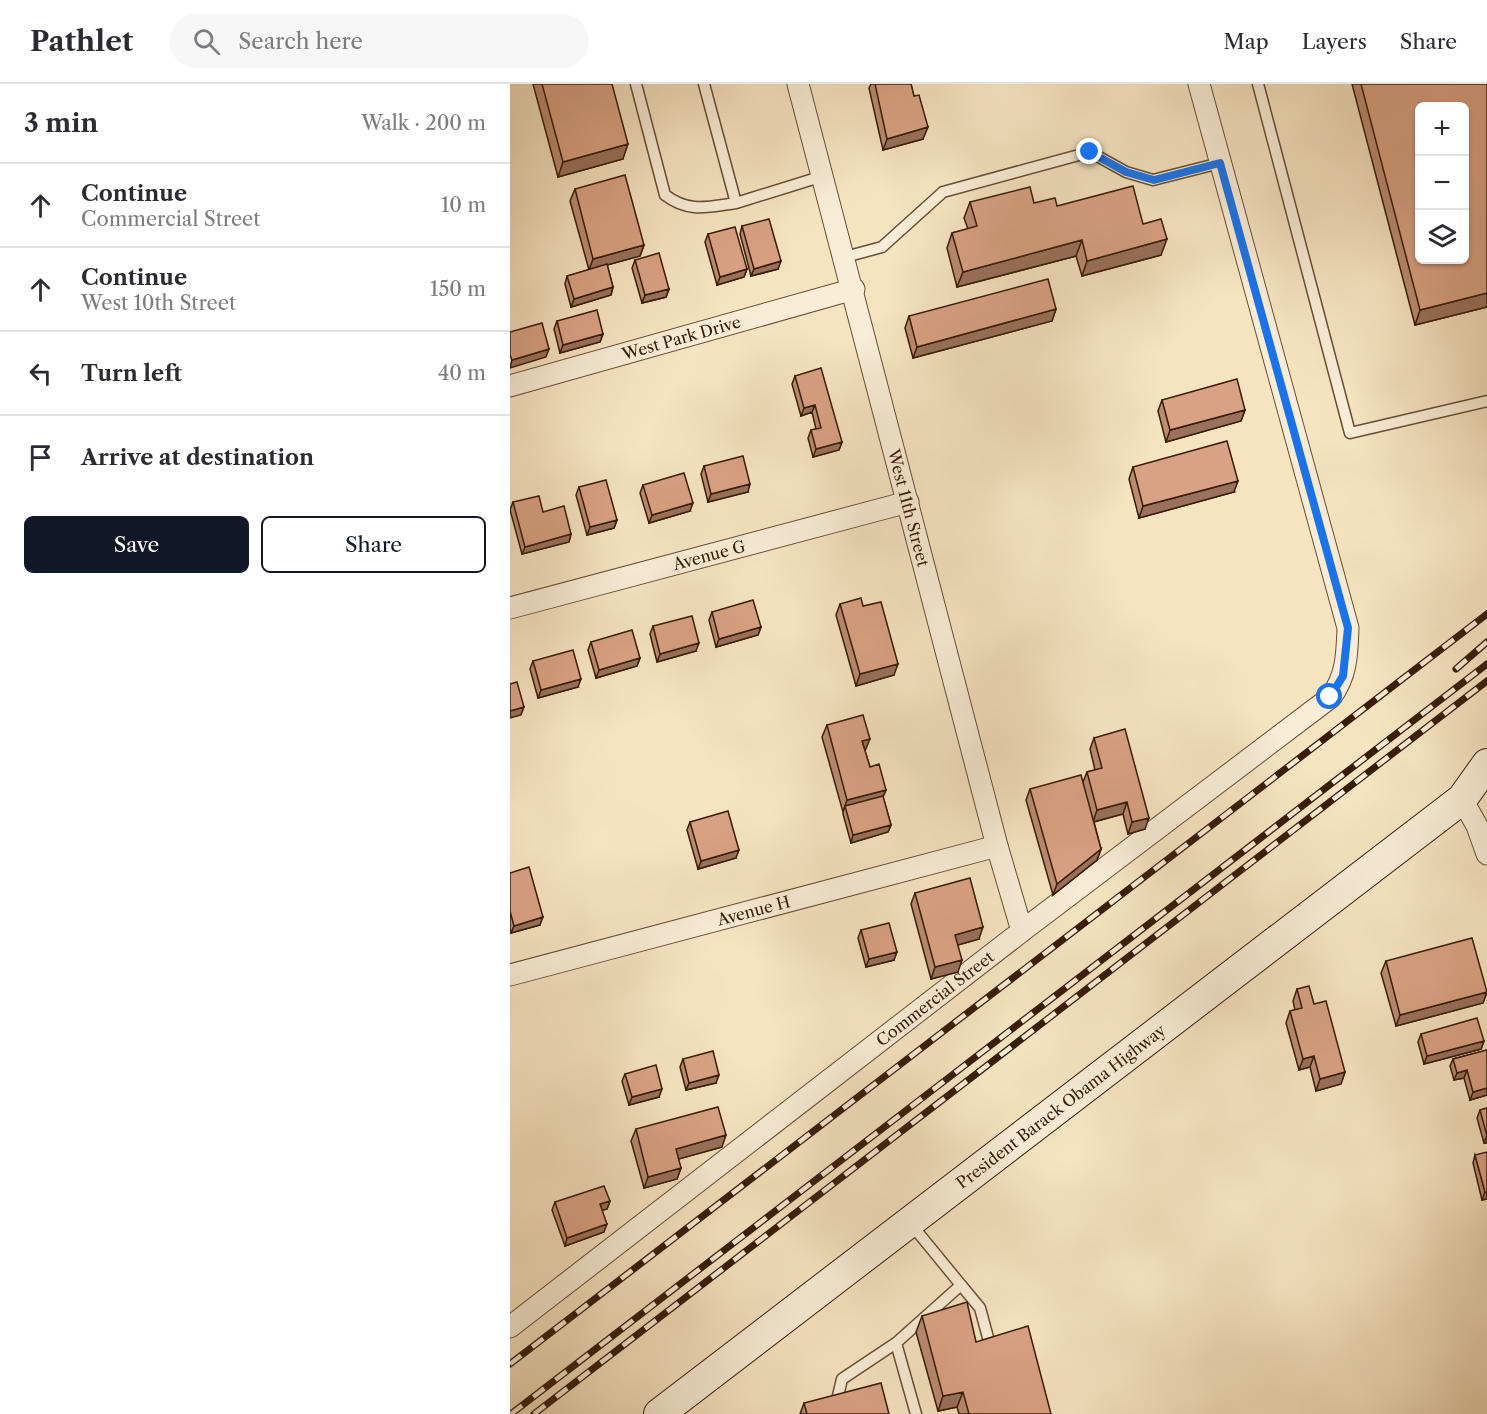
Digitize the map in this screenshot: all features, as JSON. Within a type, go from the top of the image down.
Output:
[{"type":"main road","name":"President Barack Obama Highway","points":[[659,1414],[1474,794],[1487,764]]},
{"type":"street","name":"West 11th Street","points":[[798,84],[854,289],[997,846],[1022,931]]},
{"type":"street","points":[[1199,84],[1220,163]]},
{"type":"street","name":"Commercial Street","points":[[510,1327],[1022,931],[1330,697],[1343,676],[1347,661],[1348,628],[1220,163]]},
{"type":"street","name":"West Park Drive","points":[[510,386],[854,289]]},
{"type":"street","name":"Avenue G","points":[[510,608],[908,502]]},
{"type":"street","points":[[1474,794],[1477,826],[1487,854]]},
{"type":"street","name":"Avenue H","points":[[510,975],[997,846]]},
{"type":"lane","points":[[636,84],[665,195],[679,206],[697,208],[736,203],[823,176]]},
{"type":"lane","points":[[704,84],[736,203]]},
{"type":"lane","points":[[1258,84],[1350,433],[1487,401]]},
{"type":"lane","points":[[845,257],[882,247],[943,192],[1090,152],[1126,172],[1154,180],[1220,163]]},
{"type":"lane","points":[[910,1222],[980,1308],[990,1344]]},
{"type":"lane","points":[[837,1400],[842,1379],[896,1343],[961,1285]]},
{"type":"lane","points":[[896,1343],[916,1414]]},
{"type":"building","points":[[542,84],[612,84],[628,144],[563,162]]},
{"type":"building","points":[[875,84],[911,84],[914,96],[919,95],[928,127],[887,139]]},
{"type":"building","points":[[1361,84],[1487,84],[1487,293],[1420,310]]},
{"type":"building","points":[[625,175],[644,245],[593,259],[575,189]]},
{"type":"building","points":[[1133,186],[1143,224],[1161,219],[1167,239],[1087,261],[1082,240],[963,272],[952,233],[977,226],[970,202],[1030,187],[1034,203],[1055,198],[1057,206]]},
{"type":"building","points":[[769,219],[781,261],[754,269],[742,226]]},
{"type":"building","points":[[735,227],[747,269],[720,277],[708,234]]},
{"type":"building","points":[[659,253],[669,289],[645,295],[635,260]]},
{"type":"building","points":[[607,264],[613,287],[574,299],[567,276]]},
{"type":"building","points":[[1048,279],[1056,309],[917,347],[909,316]]},
{"type":"building","points":[[597,310],[603,334],[563,345],[557,321]]},
{"type":"building","points":[[542,323],[549,349],[512,360],[510,332]]},
{"type":"building","points":[[821,368],[842,442],[816,449],[811,430],[821,428],[815,405],[804,408],[795,376]]},
{"type":"building","points":[[1237,379],[1245,410],[1170,430],[1162,400]]},
{"type":"building","points":[[1227,441],[1238,481],[1143,506],[1133,467]]},
{"type":"building","points":[[743,456],[750,484],[711,494],[704,466]]},
{"type":"building","points":[[684,473],[693,503],[652,515],[643,485]]},
{"type":"building","points":[[606,480],[617,520],[590,527],[579,487]]},
{"type":"building","points":[[539,496],[543,512],[564,506],[571,534],[525,547],[513,502]]},
{"type":"building","points":[[861,598],[863,606],[881,602],[898,664],[860,674],[840,604]]},
{"type":"building","points":[[753,600],[761,627],[719,639],[712,612]]},
{"type":"building","points":[[692,616],[699,643],[660,654],[653,626]]},
{"type":"building","points":[[632,630],[640,658],[599,670],[591,642]]},
{"type":"building","points":[[573,650],[581,679],[541,690],[533,661]]},
{"type":"building","points":[[517,682],[524,707],[510,711],[510,684]]},
{"type":"building","points":[[863,715],[870,739],[862,741],[870,767],[879,764],[886,790],[847,800],[827,725]]},
{"type":"building","points":[[1125,729],[1149,818],[1132,822],[1127,802],[1097,810],[1087,772],[1102,768],[1094,738]]},
{"type":"building","points":[[1081,775],[1101,849],[1057,884],[1030,789]]},
{"type":"building","points":[[883,796],[891,825],[853,835],[845,806]]},
{"type":"building","points":[[728,811],[739,850],[701,861],[690,822]]},
{"type":"building","points":[[529,867],[543,917],[514,926],[510,911],[510,873]]},
{"type":"building","points":[[970,878],[983,927],[955,935],[962,960],[935,967],[915,893]]},
{"type":"building","points":[[889,923],[897,952],[869,959],[861,930]]},
{"type":"building","points":[[1472,938],[1487,992],[1400,1015],[1386,961]]},
{"type":"building","points":[[1309,986],[1314,1004],[1326,1001],[1345,1072],[1320,1079],[1314,1056],[1303,1059],[1290,1011],[1302,1008],[1297,989]]},
{"type":"building","points":[[1477,1018],[1484,1041],[1427,1056],[1421,1034]]},
{"type":"building","points":[[1487,1050],[1487,1088],[1473,1092],[1467,1070],[1457,1073],[1453,1059]]},
{"type":"building","points":[[713,1051],[719,1075],[689,1083],[683,1059]]},
{"type":"building","points":[[656,1065],[662,1089],[632,1097],[625,1074]]},
{"type":"building","points":[[718,1107],[726,1135],[676,1149],[681,1168],[648,1177],[636,1129]]},
{"type":"building","points":[[1487,1108],[1487,1136],[1480,1110]]},
{"type":"building","points":[[1487,1152],[1487,1192],[1485,1192],[1475,1155]]},
{"type":"building","points":[[604,1186],[610,1201],[600,1204],[607,1224],[567,1238],[555,1202]]},
{"type":"building","points":[[967,1302],[976,1342],[1028,1326],[1051,1414],[969,1414],[963,1392],[943,1396],[922,1316]]},
{"type":"building","points":[[881,1383],[889,1414],[807,1414],[804,1403]]},
{"type":"railway","points":[[510,1364],[1487,614]]},
{"type":"railway","points":[[1456,669],[1487,642]]},
{"type":"railway","points":[[511,1414],[1487,664]]},
{"type":"railway","points":[[534,1414],[1487,681]]},
{"type":"route","points":[[1090,152],[1126,172],[1154,180],[1220,163],[1348,628],[1347,661],[1338,687],[1330,697]]}]
